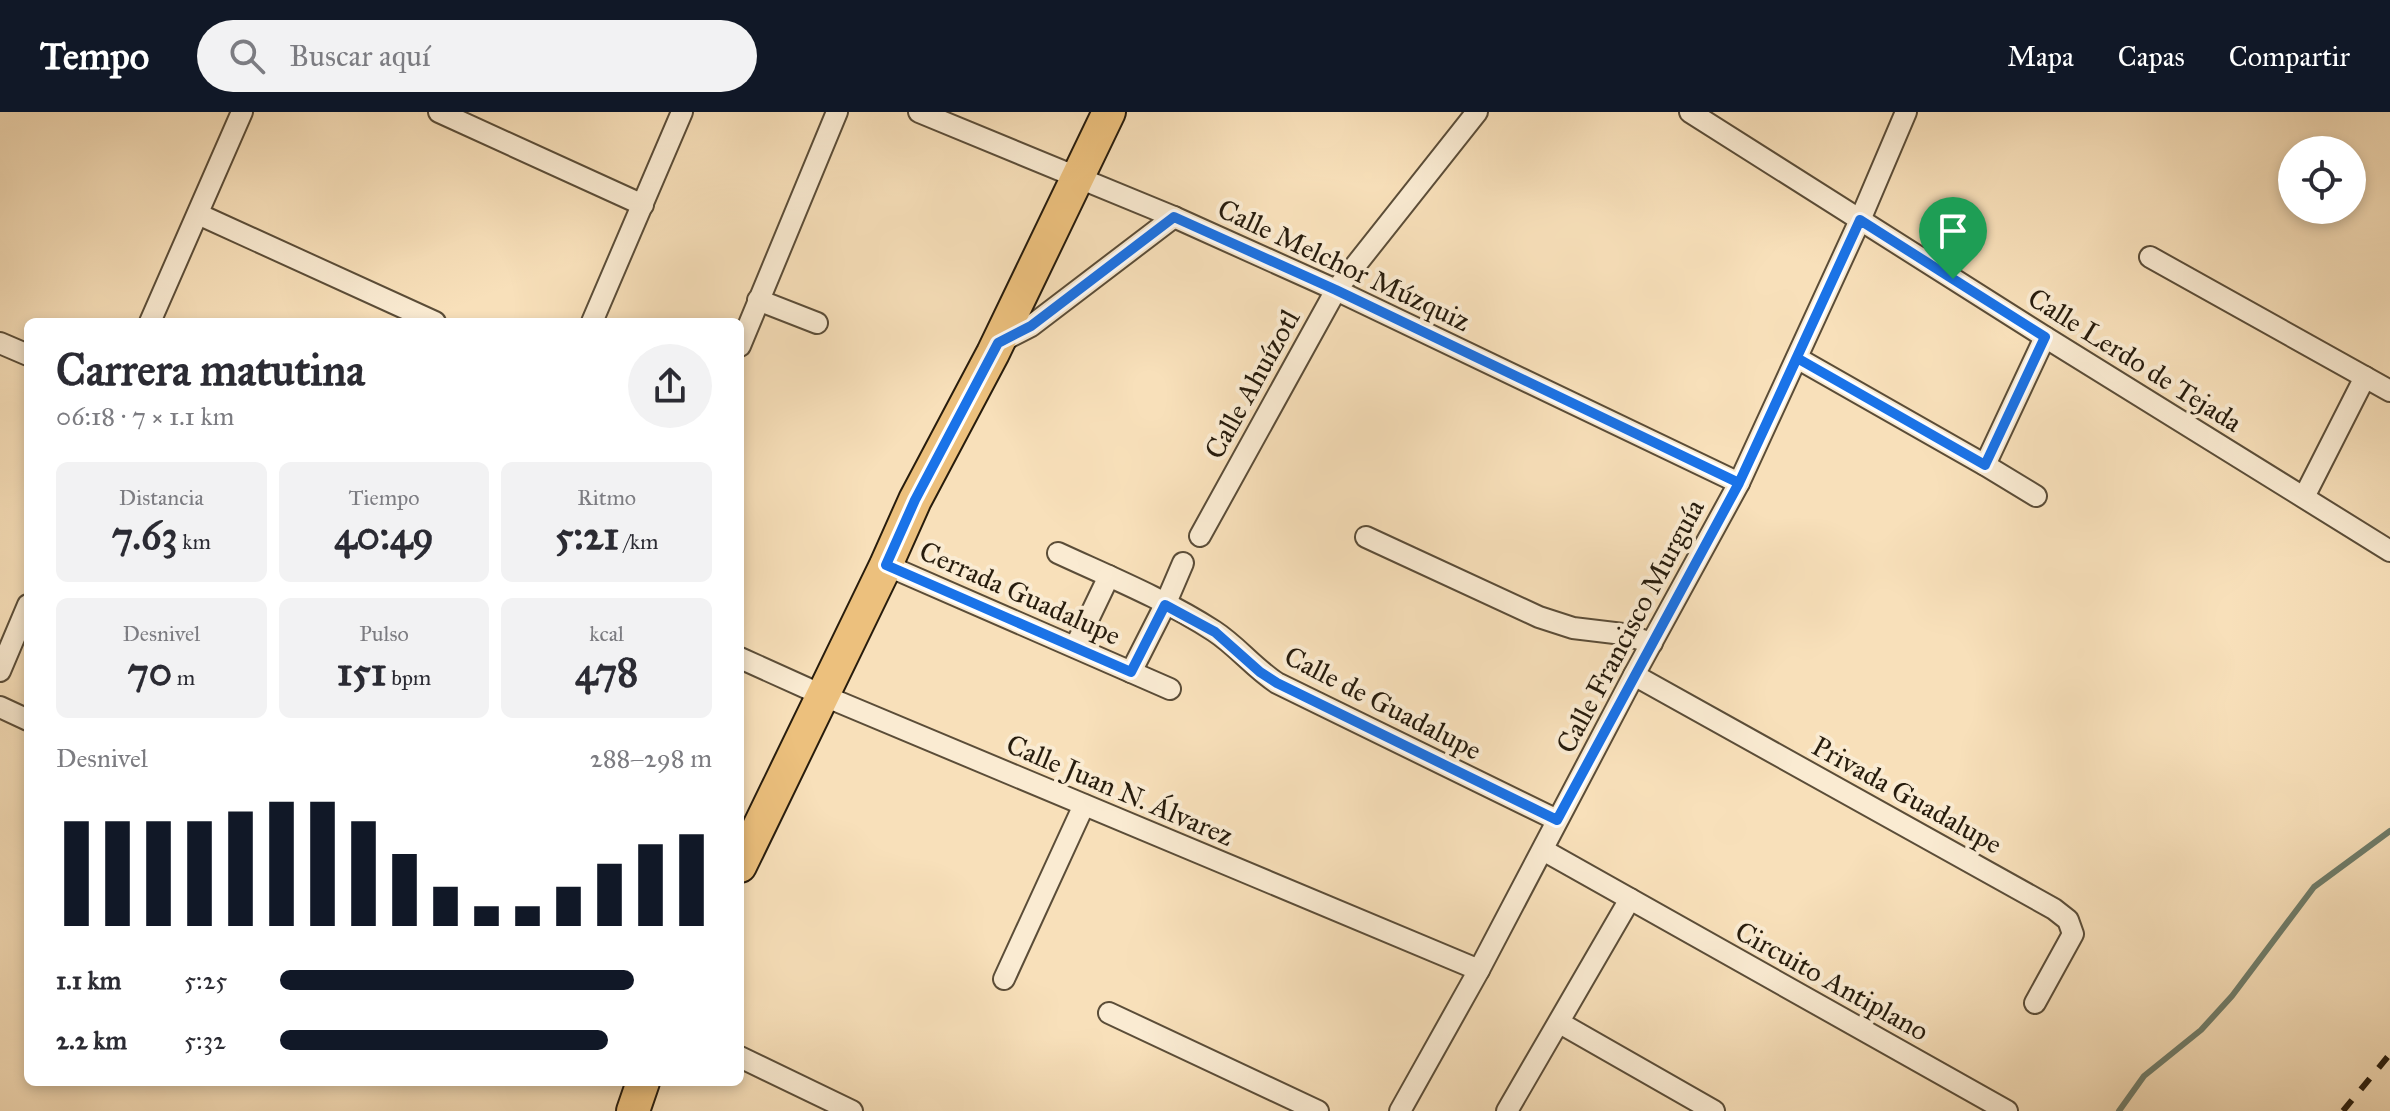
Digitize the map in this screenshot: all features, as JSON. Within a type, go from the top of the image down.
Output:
[{"type":"main road","points":[[744,858],[915,500],[998,343],[1109,112]]},
{"type":"main road","points":[[633,1111],[642,1086]]},
{"type":"street","points":[[152,318],[242,112]]},
{"type":"street","points":[[439,112],[643,205]]},
{"type":"street","points":[[594,318],[682,112]]},
{"type":"street","points":[[744,336],[837,112]]},
{"type":"street","name":"Calle Melchor Múzquiz","points":[[919,112],[1174,217],[1336,290],[1739,483]]},
{"type":"street","name":"Calle Ahuízotl","points":[[1200,536],[1336,290],[1477,112]]},
{"type":"street","name":"Calle Lerdo de Tejada","points":[[1690,112],[2390,551]]},
{"type":"street","name":"Calle Francisco Murguía","points":[[1400,1111],[1479,970],[1739,483],[1906,112]]},
{"type":"street","points":[[198,214],[426,318]]},
{"type":"street","points":[[998,343],[1031,326],[1174,217]]},
{"type":"street","points":[[2150,257],[2390,391]]},
{"type":"street","points":[[758,300],[817,323]]},
{"type":"street","points":[[1985,465],[2045,337]]},
{"type":"street","points":[[0,343],[24,353]]},
{"type":"street","points":[[1797,358],[2036,496]]},
{"type":"street","points":[[2304,497],[2365,377]]},
{"type":"street","points":[[1366,537],[1539,617],[1573,628],[1623,634],[1652,643]]},
{"type":"street","name":"Calle de Guadalupe","points":[[1058,553],[1215,632],[1277,683],[1557,820]]},
{"type":"street","points":[[1131,672],[1183,563]]},
{"type":"street","name":"Cerrada Guadalupe","points":[[886,565],[1170,689]]},
{"type":"street","points":[[1075,647],[1109,576]]},
{"type":"street","points":[[0,671],[24,614]]},
{"type":"street","name":"Calle Juan N. Álvarez","points":[[744,660],[1479,970]]},
{"type":"street","name":"Privada Guadalupe","points":[[1634,675],[2068,920],[2073,934],[2035,1003]]},
{"type":"street","points":[[0,707],[24,718]]},
{"type":"street","points":[[1004,979],[1084,805]]},
{"type":"street","name":"Circuito Antiplano","points":[[1543,850],[2007,1111]]},
{"type":"street","points":[[1507,1111],[1630,899]]},
{"type":"street","points":[[1109,1013],[1318,1111]]},
{"type":"street","points":[[1560,1023],[1714,1111]]},
{"type":"street","points":[[744,1059],[852,1111]]},
{"type":"waterway","points":[[2119,1111],[2144,1076],[2201,1030],[2232,996],[2314,887],[2390,831]]},
{"type":"railway","points":[[2343,1111],[2390,1054]]},
{"type":"route","points":[[1953,279],[1860,220],[1739,483],[1336,290],[1174,217],[1031,326],[998,343],[915,500],[886,565],[1131,672],[1165,605],[1215,632],[1277,683],[1557,820],[1739,483],[1797,358],[1985,465],[2045,337],[1953,279]]}]
